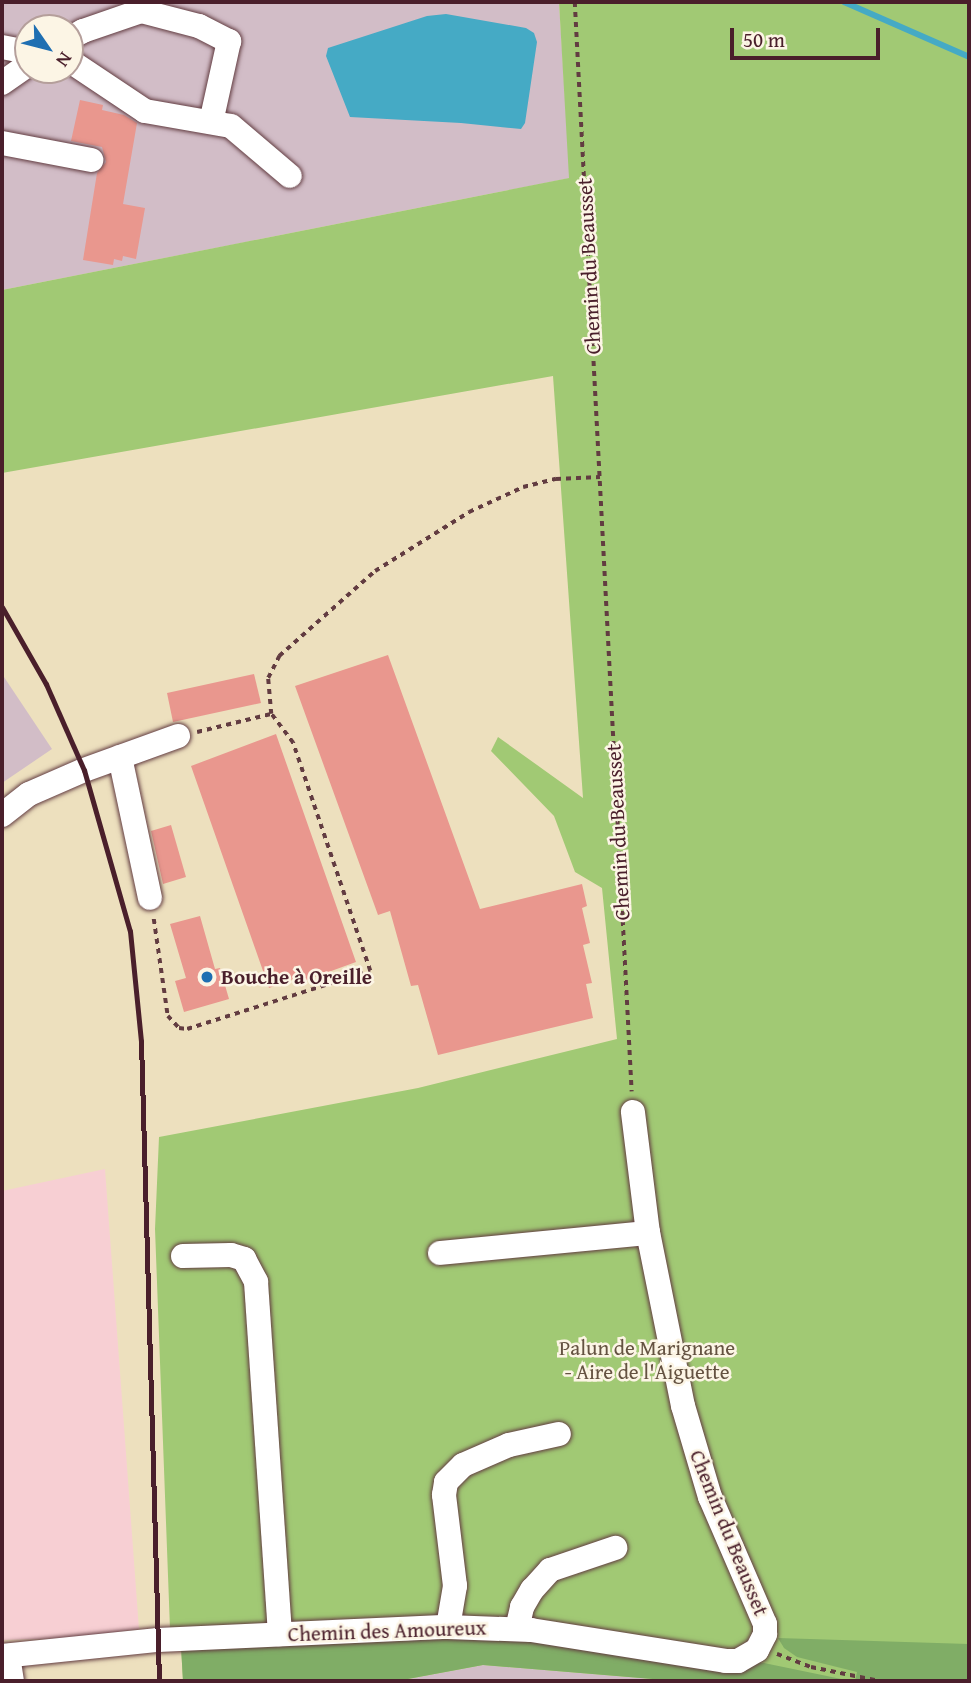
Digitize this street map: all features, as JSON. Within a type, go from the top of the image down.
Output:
[{"type":"street","points":[[84,30],[141,11],[199,26],[229,41],[211,122]]},
{"type":"street","points":[[84,70],[145,111],[231,126],[290,176]]},
{"type":"street","points":[[2,143],[91,160]]},
{"type":"street","points":[[2,815],[29,794],[178,736]]},
{"type":"street","points":[[120,757],[150,898]]},
{"type":"street","name":"Chemin du Beausset","points":[[633,1112],[648,1233],[670,1353],[697,1458],[720,1522],[765,1624],[763,1642]]},
{"type":"street","points":[[440,1252],[648,1233]]},
{"type":"street","points":[[183,1256],[231,1255],[244,1259],[257,1282],[280,1634]]},
{"type":"street","points":[[447,1628],[455,1586],[444,1495],[446,1482],[463,1465],[509,1445],[559,1434]]},
{"type":"street","points":[[517,1629],[522,1607],[532,1590],[551,1570],[615,1548]]},
{"type":"street","name":"Chemin des Amoureux","points":[[5,1656],[158,1640],[447,1628],[517,1629],[726,1661],[749,1657],[763,1642]]},
{"type":"street","points":[[5,1656],[12,1681]]},
{"type":"path","name":"Chemin du Beausset","points":[[575,2],[633,1112]]},
{"type":"path","points":[[150,898],[168,1016],[178,1028],[187,1029],[370,971],[293,743],[271,714],[268,678],[279,656],[375,571],[469,512],[523,487],[555,479],[600,477]]},
{"type":"path","points":[[178,736],[271,714]]},
{"type":"path","points":[[763,1642],[780,1656],[794,1662],[880,1681]]},
{"type":"shaded area","points":[[2,2],[559,2],[570,178],[2,290]]},
{"type":"shaded area","points":[[2,674],[52,749],[2,783]]},
{"type":"shaded area","points":[[105,1169],[139,1629],[72,1638],[2,1640],[2,1191]]},
{"type":"shaded area","points":[[483,1665],[677,1681],[397,1681]]},
{"type":"green space","name":"Palun de Marignane - Aire de l'Aiguette","points":[[559,2],[969,2],[969,1681],[677,1681],[483,1665],[397,1681],[183,1681],[181,1646],[170,1629],[155,1229],[159,1137],[418,1088],[617,1039],[602,888],[575,872],[554,816],[491,751],[498,737],[583,798],[553,376],[2,473],[2,290],[569,178]]},
{"type":"green space","points":[[489,1633],[719,1664],[764,1663],[851,1681],[677,1681],[483,1665],[397,1681],[183,1681],[181,1646]]},
{"type":"green space","points":[[778,1638],[969,1644],[969,1681],[855,1681],[857,1672],[797,1657],[784,1648]]},
{"type":"water","points":[[446,14],[526,28],[534,33],[537,42],[525,123],[521,129],[350,117],[326,56],[328,48],[427,16]]},
{"type":"building","points":[[80,100],[103,105],[102,110],[124,115],[137,123],[123,204],[145,208],[136,259],[123,256],[122,261],[114,259],[113,265],[83,260],[97,173],[106,162],[102,147],[71,141]]},
{"type":"building","points":[[388,655],[480,909],[582,884],[587,906],[582,908],[590,943],[583,945],[592,983],[586,984],[593,1018],[438,1055],[418,985],[411,986],[390,911],[378,915],[295,686]]},
{"type":"building","points":[[254,674],[261,703],[173,722],[167,693]]},
{"type":"building","points":[[276,734],[356,962],[301,982],[299,977],[269,988],[191,766]]},
{"type":"building","points":[[171,825],[186,877],[163,884],[151,831]]},
{"type":"building","points":[[200,916],[215,969],[220,968],[229,999],[184,1012],[175,981],[186,978],[170,924]]},
{"type":"waterway","points":[[844,2],[969,57]]},
{"type":"railway","points":[[2,607],[46,684],[84,770],[130,931],[141,1041],[159,1681]]},
{"type":"place","name":"Bouche à Oreille","points":[[207,977]]}]
